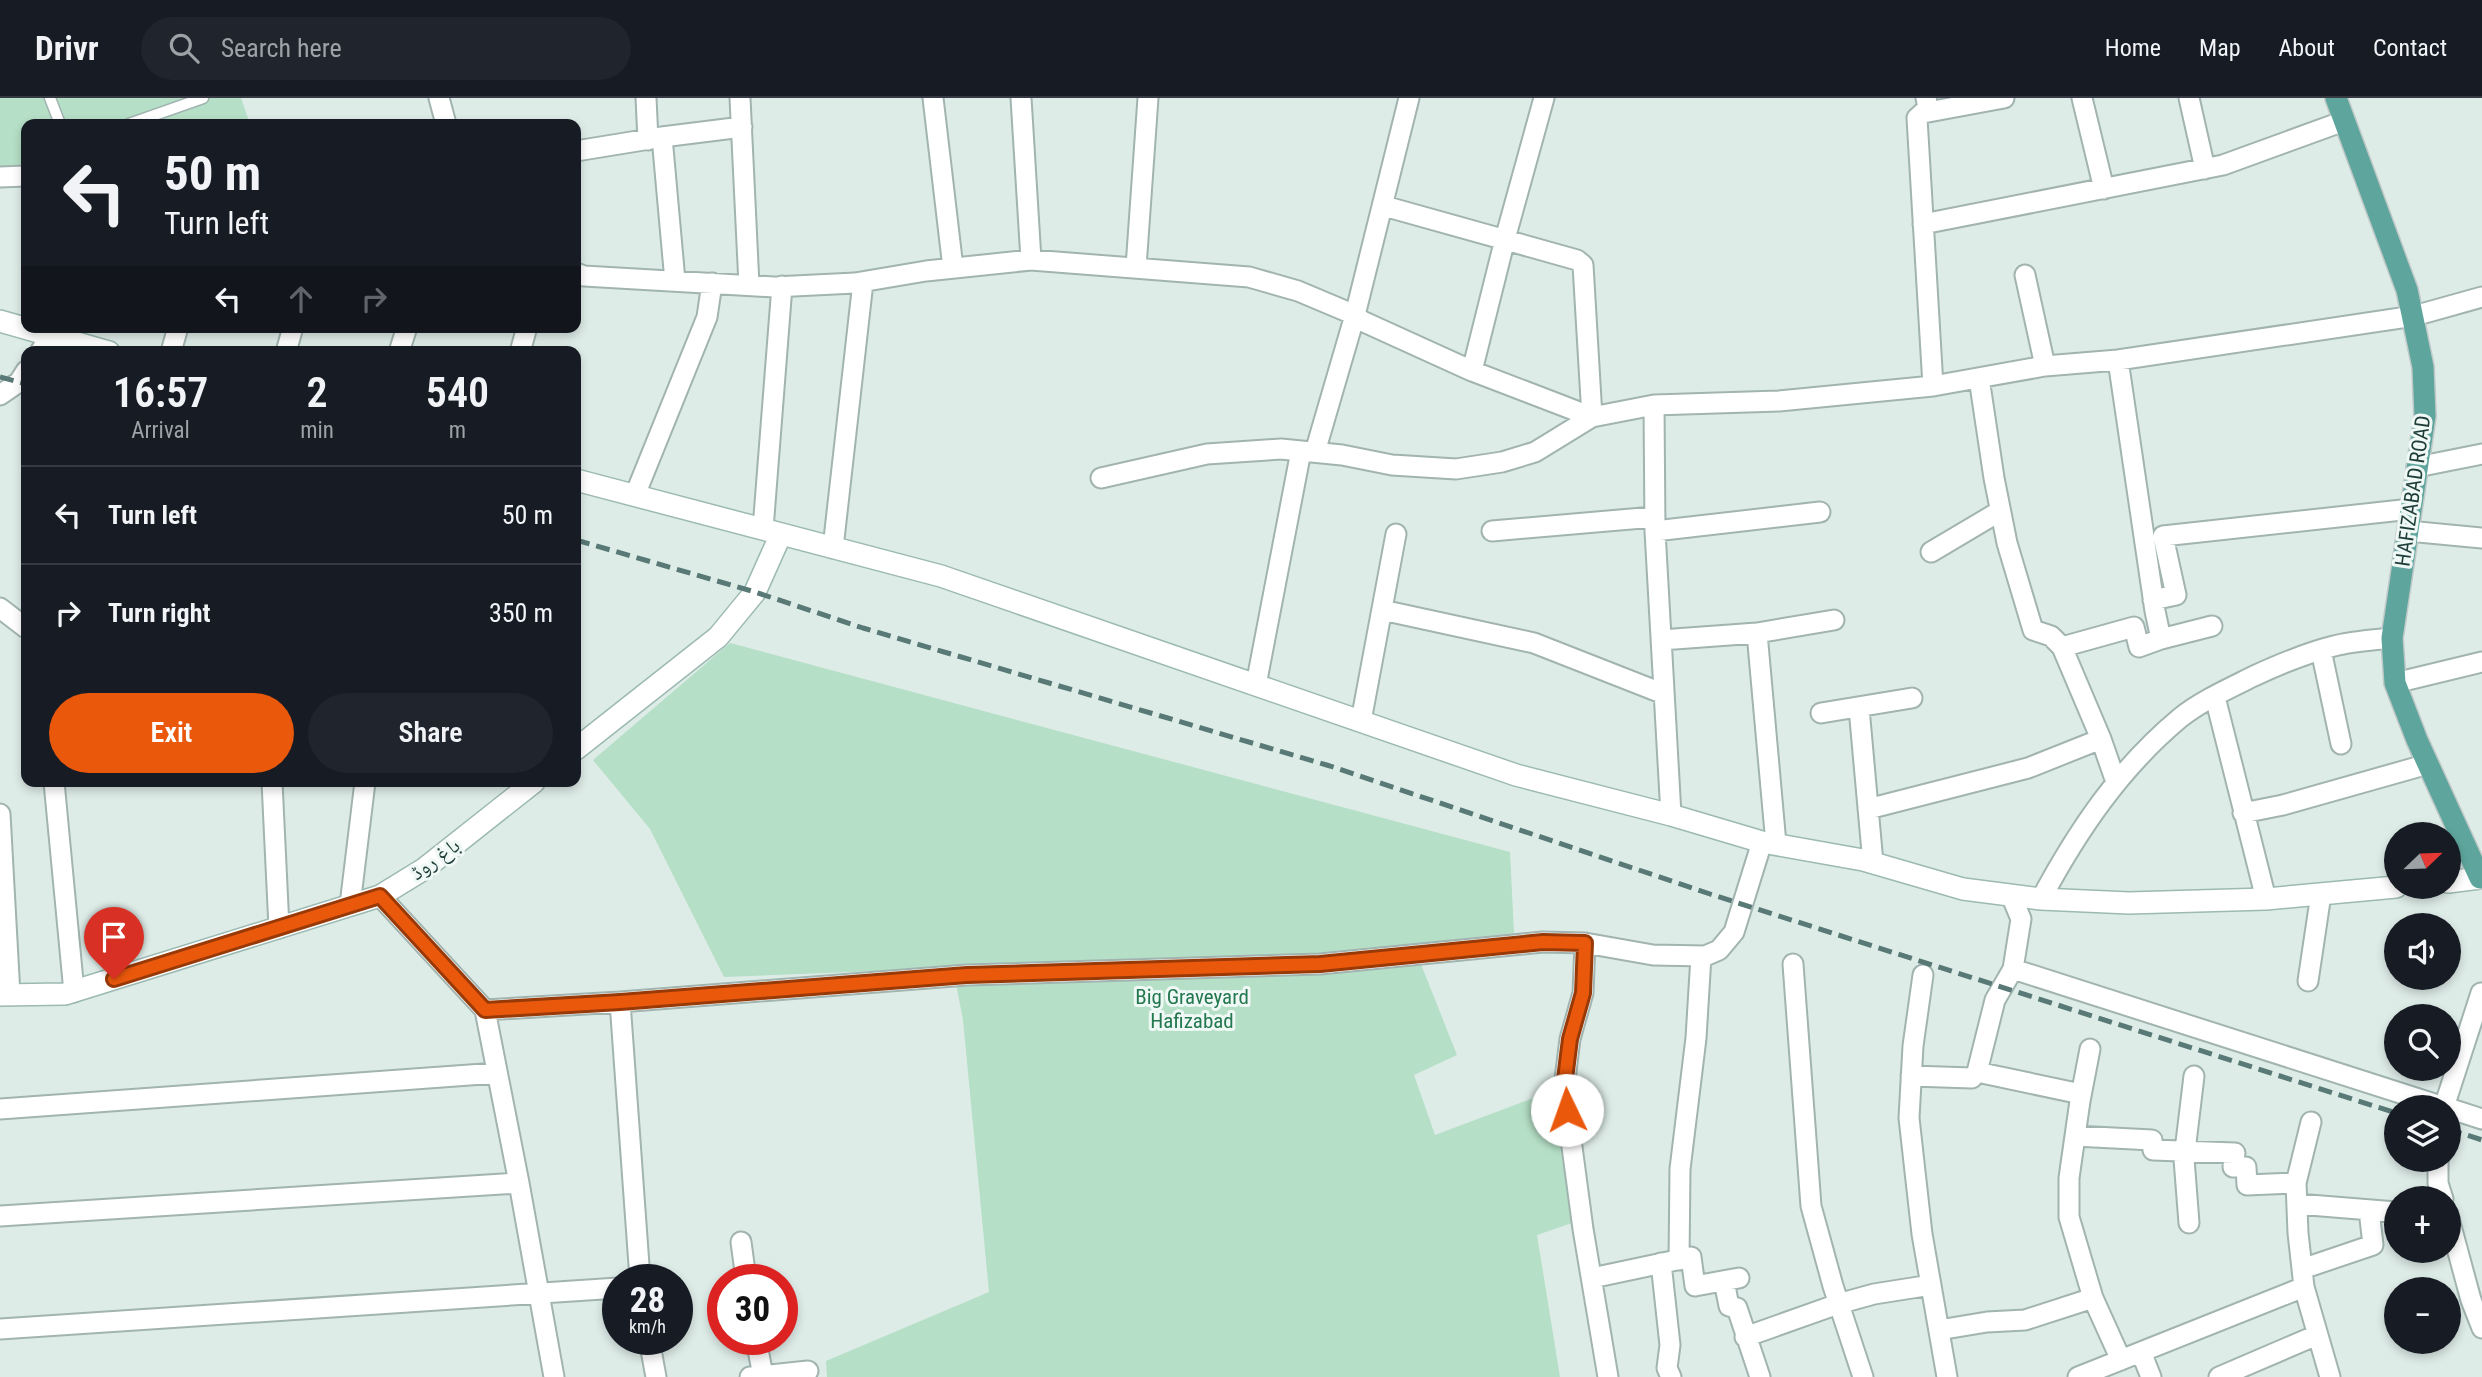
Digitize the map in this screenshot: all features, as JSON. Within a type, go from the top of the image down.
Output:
[{"type":"main road","name":"HAFIZABAD ROAD","points":[[2336,98],[2407,290],[2423,367],[2425,416],[2392,638],[2395,683],[2428,764],[2481,878]]},
{"type":"street","points":[[439,98],[445,119]]},
{"type":"street","points":[[646,98],[655,138],[675,281]]},
{"type":"street","points":[[740,98],[749,285]]},
{"type":"street","points":[[933,98],[953,268]]},
{"type":"street","points":[[1021,98],[1031,260]]},
{"type":"street","points":[[1136,267],[1148,98]]},
{"type":"street","points":[[1256,685],[1308,452],[1355,315],[1409,98]]},
{"type":"street","points":[[1472,371],[1544,98]]},
{"type":"street","points":[[1933,386],[1917,118],[1925,105],[2004,98]]},
{"type":"street","points":[[2082,98],[2104,189]]},
{"type":"street","points":[[2189,98],[2205,169]]},
{"type":"street","points":[[1923,224],[2223,165],[2344,121]]},
{"type":"street","points":[[581,151],[742,127]]},
{"type":"street","points":[[0,177],[21,176]]},
{"type":"street","points":[[1384,205],[1577,260],[1583,265],[1592,417]]},
{"type":"street","points":[[581,275],[782,286],[863,282],[953,268],[1031,260],[1249,277],[1297,291],[1355,315],[1362,321],[1472,371],[1592,417]]},
{"type":"street","points":[[2025,275],[2045,366]]},
{"type":"street","points":[[833,548],[863,282]]},
{"type":"street","points":[[635,495],[707,317],[712,283]]},
{"type":"street","points":[[581,745],[718,637],[755,592],[772,531],[782,286]]},
{"type":"street","points":[[1101,478],[1207,454],[1281,449],[1392,465],[1456,469],[1502,462],[1535,452],[1592,417],[1654,405],[1779,401],[1933,386],[2045,366],[2118,360],[2414,316],[2482,298]]},
{"type":"street","points":[[0,321],[21,328]]},
{"type":"street","points":[[49,338],[83,346]]},
{"type":"street","points":[[2118,360],[2161,639]]},
{"type":"street","points":[[1979,378],[2000,511],[2033,630],[2051,636],[2062,647],[2116,782]]},
{"type":"street","points":[[0,395],[21,379]]},
{"type":"street","points":[[1654,405],[1654,524],[1671,815]]},
{"type":"street","points":[[2417,467],[2482,454]]},
{"type":"street","points":[[581,481],[941,576],[1516,775],[1769,843],[1874,863],[1963,889],[2041,899],[2129,902],[2266,899],[2384,888]]},
{"type":"street","points":[[2153,600],[2176,595],[2163,536],[2411,509]]},
{"type":"street","points":[[1931,552],[2000,511]]},
{"type":"street","points":[[1492,531],[1654,524],[1821,512]]},
{"type":"street","points":[[2408,531],[2482,538]]},
{"type":"street","points":[[1361,721],[1396,534]]},
{"type":"street","points":[[0,608],[21,624]]},
{"type":"street","points":[[1382,610],[1534,643],[1664,694]]},
{"type":"street","points":[[1661,640],[1757,633],[1834,620]]},
{"type":"street","points":[[2062,647],[2134,627],[2139,648],[2161,639],[2212,626]]},
{"type":"street","points":[[485,1010],[967,975],[1320,964],[1543,942],[1585,943],[1653,955],[1701,956],[1719,950],[1734,932],[1769,843],[1757,633]]},
{"type":"street","points":[[2041,899],[2069,847],[2116,782],[2137,758],[2182,717],[2285,662],[2335,646],[2392,638]]},
{"type":"street","points":[[2321,650],[2342,744]]},
{"type":"street","points":[[2395,683],[2482,662]]},
{"type":"street","points":[[2215,697],[2266,899]]},
{"type":"street","points":[[1821,713],[1912,698]]},
{"type":"street","points":[[1859,708],[1874,863]]},
{"type":"street","points":[[1868,809],[2028,768],[2101,739]]},
{"type":"street","points":[[2244,813],[2294,802],[2428,764]]},
{"type":"street","points":[[54,787],[74,992]]},
{"type":"street","points":[[272,787],[279,928]]},
{"type":"street","points":[[350,905],[364,787]]},
{"type":"street","name":"باغ روڈ","points":[[5,995],[74,992],[380,896],[424,869],[528,787]]},
{"type":"street","points":[[0,814],[5,995]]},
{"type":"street","points":[[2461,880],[2481,878]]},
{"type":"street","points":[[2308,981],[2321,894]]},
{"type":"street","points":[[1911,1076],[1972,1078],[1977,1072],[1995,1000],[2013,969],[2021,919],[2011,895]]},
{"type":"street","points":[[380,896],[485,1010],[554,1377]]},
{"type":"street","points":[[1585,943],[1583,993],[1570,1039],[1564,1087],[1608,1377]]},
{"type":"street","points":[[1671,1377],[1667,1368],[1670,1345],[1670,1261],[1696,1038],[1701,956]]},
{"type":"street","points":[[1793,964],[1811,1206],[1838,1304],[1863,1377]]},
{"type":"street","points":[[2013,969],[2406,1095]]},
{"type":"street","points":[[1923,975],[1911,1076],[1909,1118],[1922,1234],[1947,1377]]},
{"type":"street","points":[[2451,1095],[2481,993]]},
{"type":"street","points":[[620,1002],[639,1264]]},
{"type":"street","points":[[2090,1049],[2069,1178],[2069,1217],[2093,1298],[2122,1360]]},
{"type":"street","points":[[1977,1072],[2081,1094]]},
{"type":"street","points":[[0,1109],[497,1073]]},
{"type":"street","points":[[2189,1223],[2185,1150],[2194,1076]]},
{"type":"street","points":[[2461,1112],[2482,1119]]},
{"type":"street","points":[[2311,1122],[2296,1182],[2297,1204],[2303,1278],[2330,1377]]},
{"type":"street","points":[[2075,1136],[2152,1140],[2153,1150],[2235,1153],[2233,1167],[2246,1167],[2246,1185],[2296,1182]]},
{"type":"street","points":[[0,1216],[519,1184]]},
{"type":"street","points":[[2297,1204],[2384,1211]]},
{"type":"street","points":[[2078,1377],[2141,1352],[2372,1245],[2369,1210]]},
{"type":"street","points":[[741,1242],[744,1264]]},
{"type":"street","points":[[1592,1278],[1691,1257],[1695,1286],[1732,1280],[1729,1306],[1737,1308],[1760,1377]]},
{"type":"street","points":[[2461,1263],[2482,1328]]},
{"type":"street","points":[[1745,1338],[1838,1304],[1874,1294],[1931,1285]]},
{"type":"street","points":[[0,1329],[602,1289]]},
{"type":"street","points":[[1939,1330],[1987,1322],[2025,1320],[2093,1298]]},
{"type":"street","points":[[2219,1377],[2317,1335]]},
{"type":"street","points":[[2141,1352],[2151,1377]]},
{"type":"street","points":[[652,1355],[656,1377]]},
{"type":"street","points":[[756,1355],[756,1376],[807,1371]]},
{"type":"lane","points":[[50,98],[58,119]]},
{"type":"lane","points":[[143,119],[203,98]]},
{"type":"green space","points":[[0,98],[241,98],[248,119],[21,119],[21,167],[0,167]]},
{"type":"green space","name":"Big Graveyard Hafizabad","points":[[730,643],[1510,852],[1514,933],[1413,944],[1457,1055],[1414,1075],[1435,1135],[1552,1091],[1572,1223],[1537,1235],[1560,1377],[827,1377],[826,1361],[989,1292],[963,1020],[953,968],[724,977],[650,829],[593,760]]},
{"type":"railway","points":[[0,377],[21,383]]},
{"type":"railway","points":[[581,541],[1330,766],[1710,894],[2384,1109]]},
{"type":"railway","points":[[2461,1133],[2482,1140]]},
{"type":"route","points":[[114,979],[380,896],[485,1010],[967,975],[1320,964],[1543,942],[1585,943],[1583,993],[1570,1039],[1564,1087],[1567,1110]]}]
